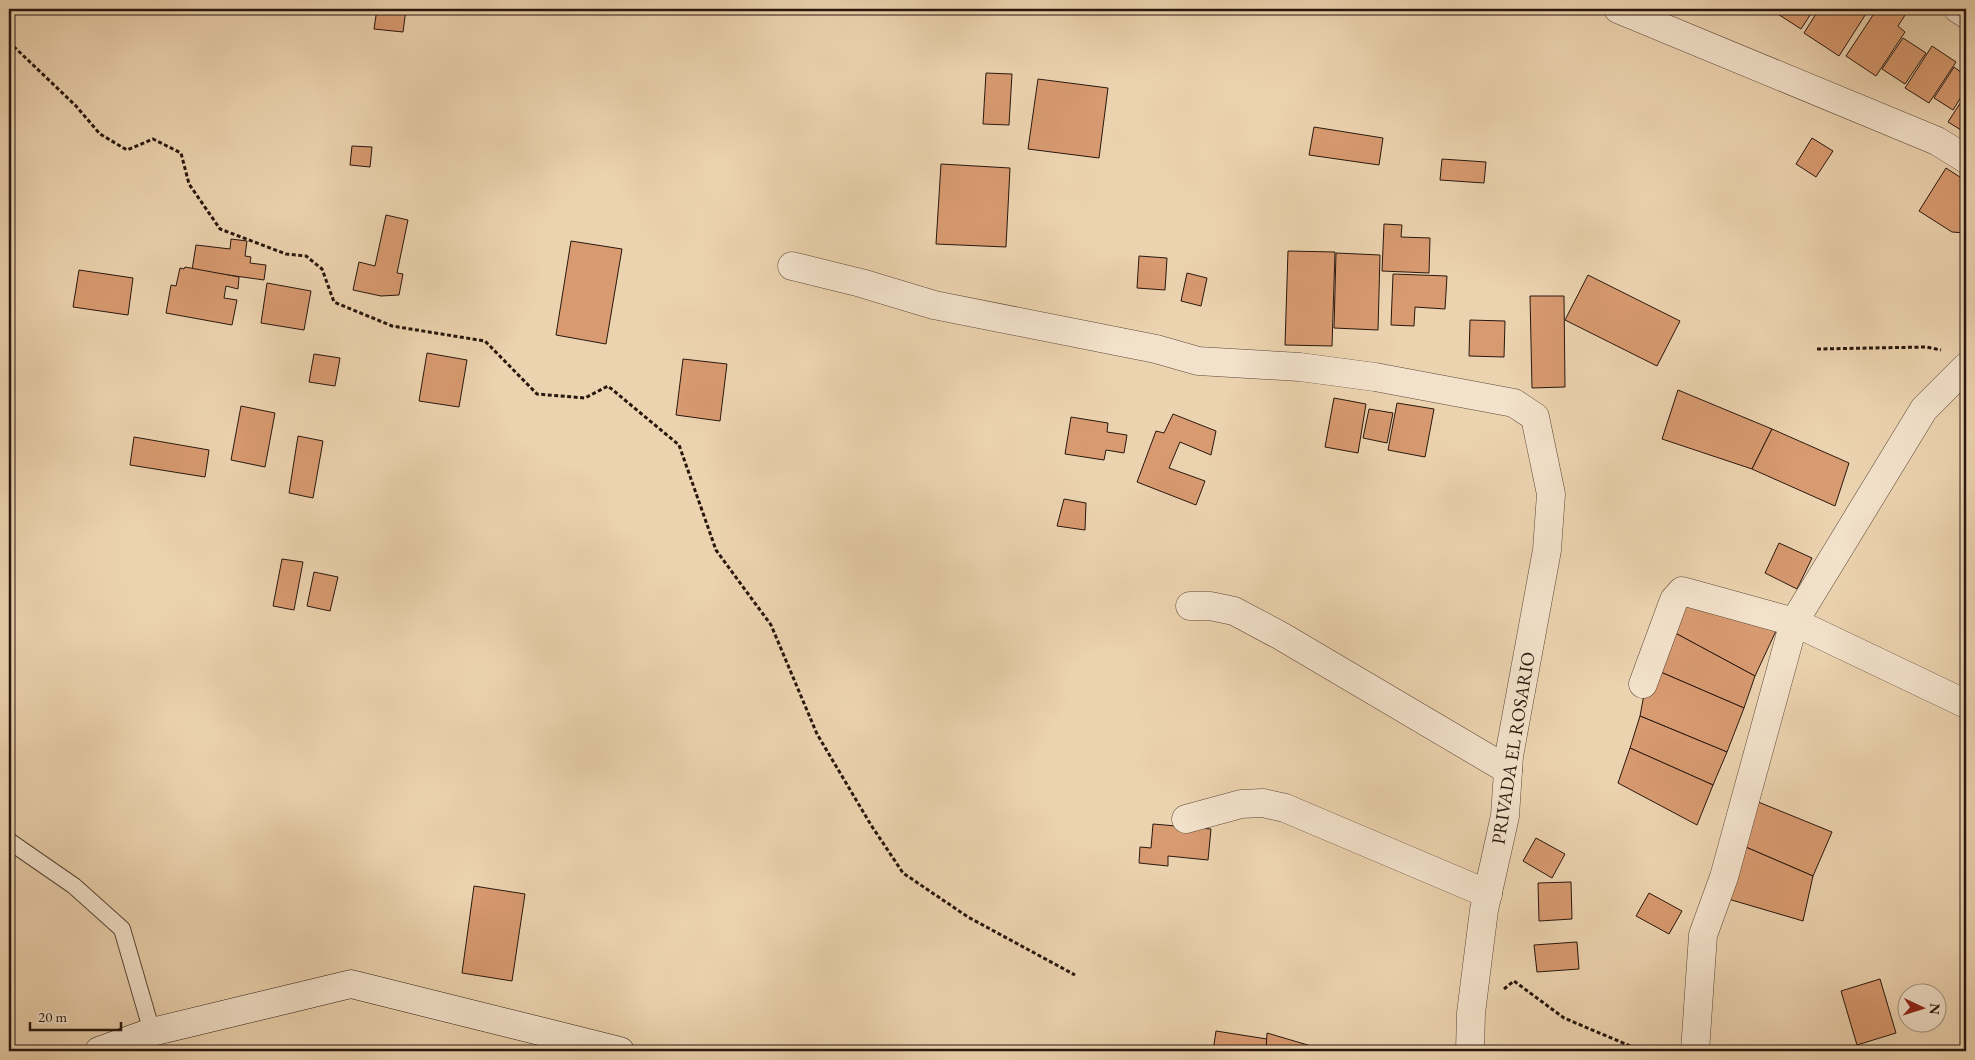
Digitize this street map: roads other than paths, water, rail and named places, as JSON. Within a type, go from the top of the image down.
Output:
[{"type":"street","points":[[1618,9],[1937,141],[1966,159]]},
{"type":"street","points":[[1958,9],[1966,14]]},
{"type":"street","name":"PRIVADA EL ROSARIO","points":[[792,266],[861,283],[934,305],[1156,349],[1198,361],[1300,367],[1375,377],[1514,403],[1535,416],[1551,494],[1547,550],[1509,756],[1506,816],[1488,894],[1471,1013],[1470,1051]]},
{"type":"street","points":[[1695,1051],[1703,934],[1724,877],[1794,622],[1924,408],[1966,367]]},
{"type":"street","points":[[1642,684],[1674,600],[1682,591],[1794,622],[1966,704]]},
{"type":"street","points":[[1190,606],[1210,606],[1234,611],[1289,641],[1508,770]]},
{"type":"street","points":[[1186,819],[1241,804],[1263,803],[1285,808],[1488,894]]},
{"type":"street","points":[[99,1051],[152,1032],[351,984],[620,1051]]},
{"type":"lane","points":[[9,841],[74,886],[122,929],[152,1032]]}]
